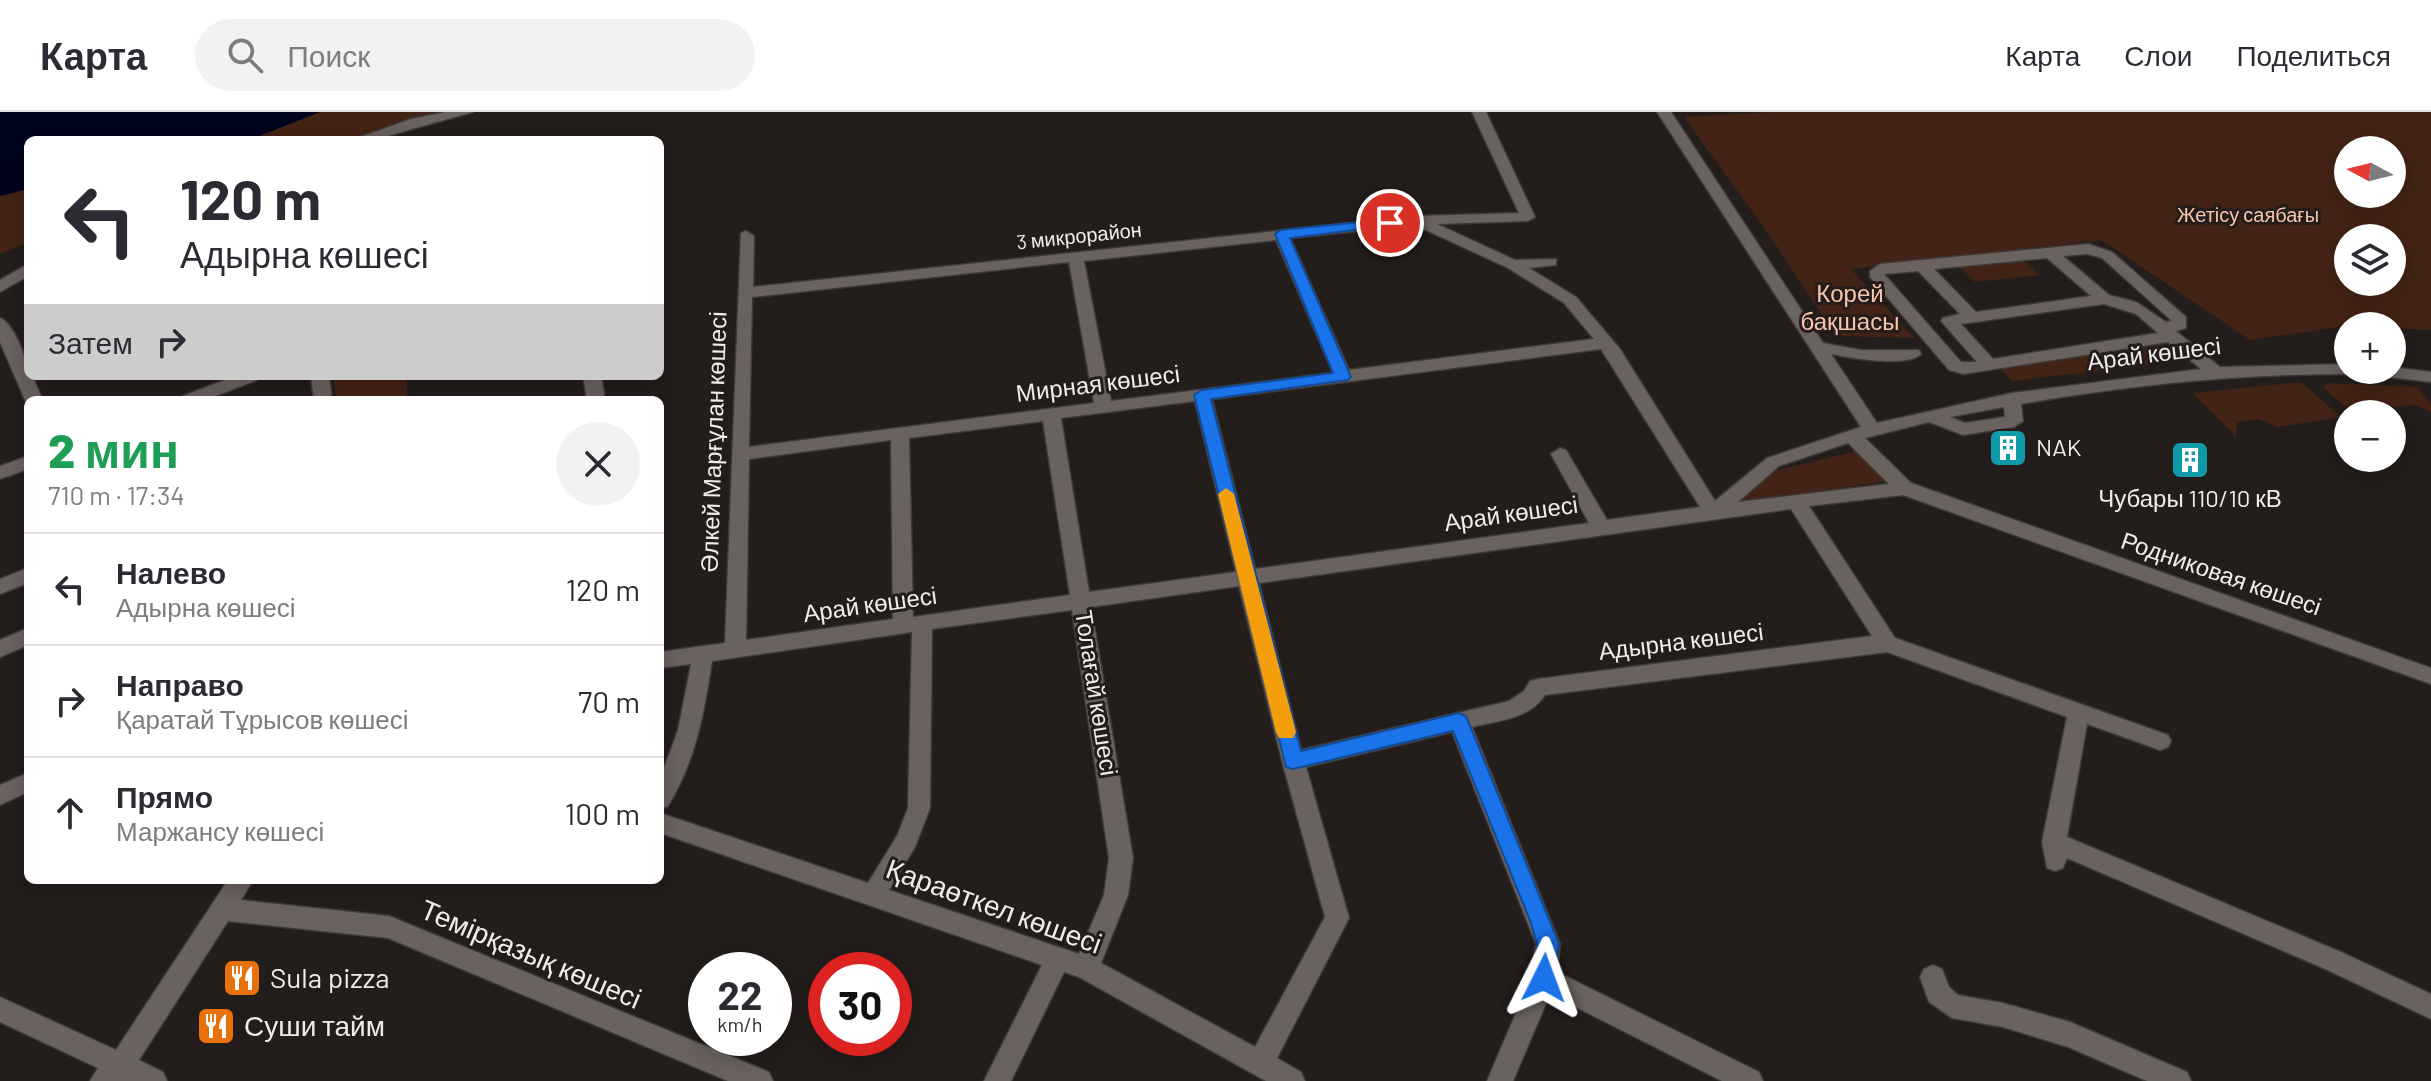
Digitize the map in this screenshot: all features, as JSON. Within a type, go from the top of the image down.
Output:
[{"type":"street","points":[[373,136],[466,112]]},
{"type":"street","name":"3 микрорайон","points":[[744,293],[1417,220],[1528,217],[1479,112]]},
{"type":"street","points":[[1417,220],[1513,265],[1570,300],[1605,343],[1712,512],[1722,507],[1751,477],[1775,461],[1871,428],[1664,112]]},
{"type":"street","points":[[1281,234],[1343,377]]},
{"type":"street","name":"Әлкей Марғұлан көшесі","points":[[735,650],[746,236]]},
{"type":"street","points":[[2097,251],[2107,255],[2158,298],[2180,320],[2180,325],[2167,332],[1963,369],[1955,366],[1876,274],[1880,269],[1922,266],[2049,252],[2097,251]]},
{"type":"street","points":[[2049,252],[2104,299]]},
{"type":"street","points":[[1076,257],[1103,407]]},
{"type":"street","points":[[1513,265],[1551,262]]},
{"type":"street","points":[[1922,266],[1971,316]]},
{"type":"street","points":[[0,287],[24,272]]},
{"type":"street","points":[[2130,305],[2158,298]]},
{"type":"street","points":[[1922,326],[1971,316],[2104,299],[2130,305],[2216,373]]},
{"type":"street","points":[[1949,321],[1989,365]]},
{"type":"street","points":[[0,323],[21,353]]},
{"type":"street","name":"Мирная көшесі","points":[[739,454],[1605,343]]},
{"type":"street","points":[[1820,347],[1861,355],[1913,354]]},
{"type":"street","name":"Арай көшесі","points":[[1871,428],[1929,415],[1963,429],[2014,421],[2012,399],[2216,373],[2283,368],[2334,369]]},
{"type":"street","points":[[2406,374],[2431,377]]},
{"type":"street","points":[[199,396],[241,380]]},
{"type":"street","points":[[1202,395],[1293,761],[1337,918],[1261,1062]]},
{"type":"street","name":"Толағай көшесі","points":[[1051,414],[1121,858],[1116,895],[1086,968]]},
{"type":"street","points":[[874,894],[907,840],[919,808],[900,433]]},
{"type":"street","name":"Родниковая көшесі","points":[[1851,435],[1904,488],[2431,676]]},
{"type":"street","points":[[1560,454],[1601,527]]},
{"type":"street","points":[[0,473],[24,464]]},
{"type":"street","name":"Родниковая көшесі","points":[[1712,512],[1904,488]]},
{"type":"street","points":[[1797,503],[1888,644]]},
{"type":"street","name":"Арай көшесі","points":[[664,659],[1712,512]]},
{"type":"street","points":[[0,587],[24,577]]},
{"type":"street","points":[[0,649],[24,638]]},
{"type":"street","name":"Адырна көшесі","points":[[1293,761],[1515,708],[1532,697],[1538,687],[1888,644],[2079,711],[2105,711],[2160,741]]},
{"type":"street","points":[[664,793],[674,779],[689,739],[703,654]]},
{"type":"street","points":[[2079,711],[2054,852],[2332,960],[2431,1007]]},
{"type":"street","points":[[1459,721],[1548,944],[1544,978],[1500,1081]]},
{"type":"street","points":[[0,795],[24,784]]},
{"type":"street","name":"Қараөткел көшесі","points":[[664,824],[1086,968],[1292,1081]]},
{"type":"street","points":[[112,1073],[238,884]]},
{"type":"street","name":"Темірқазық көшесі","points":[[222,909],[389,927],[760,1081]]},
{"type":"street","points":[[997,1081],[1058,959]]},
{"type":"street","points":[[1933,977],[1938,994],[1952,1006],[2003,1015],[2070,1035],[2178,1081]]},
{"type":"street","points":[[1544,978],[1750,1081]]},
{"type":"street","points":[[0,1009],[112,1073],[154,1081]]},
{"type":"green space","points":[[320,112],[455,112],[364,136],[259,136]]},
{"type":"green space","name":"Жетісу саябағы","points":[[1772,112],[2431,112],[2431,330],[2406,329],[2406,312],[2334,312],[2334,328],[2250,340],[2101,240],[1851,269],[1914,338],[1836,336],[1770,236],[1684,117]]},
{"type":"green space","points":[[24,190],[24,245],[0,254],[0,196]]},
{"type":"green space","points":[[2020,257],[2039,275],[1975,282],[1957,264]]},
{"type":"green space","points":[[2173,344],[2182,361],[2012,381],[2000,368]]},
{"type":"green space","points":[[334,380],[407,380],[407,396],[336,396]]},
{"type":"green space","points":[[2301,382],[2334,411],[2334,418],[2278,427],[2258,419],[2237,422],[2236,437],[2193,393]]},
{"type":"green space","points":[[2328,383],[2417,387],[2431,404],[2431,412],[2415,405],[2406,406],[2406,400],[2337,400],[2323,387]]},
{"type":"green space","points":[[1858,451],[1886,481],[1738,504],[1774,471]]},
{"type":"water","points":[[0,112],[320,112],[259,136],[24,136],[24,190],[0,196]]},
{"type":"slow traffic","points":[[1226,494],[1286,732]]},
{"type":"place","name":"NAK","points":[[2008,448]]},
{"type":"place","name":"Чубары 110/10 кВ","points":[[2190,460]]},
{"type":"place","name":"Sula pizza","points":[[242,978]]},
{"type":"place","name":"Суши тайм","points":[[216,1026]]},
{"type":"route","points":[[1390,223],[1281,234],[1343,377],[1202,395],[1293,761],[1459,721],[1542,923],[1548,944],[1544,978]]},
{"type":"park label","name":"Корей бақшасы","points":[[1850,308]]}]
